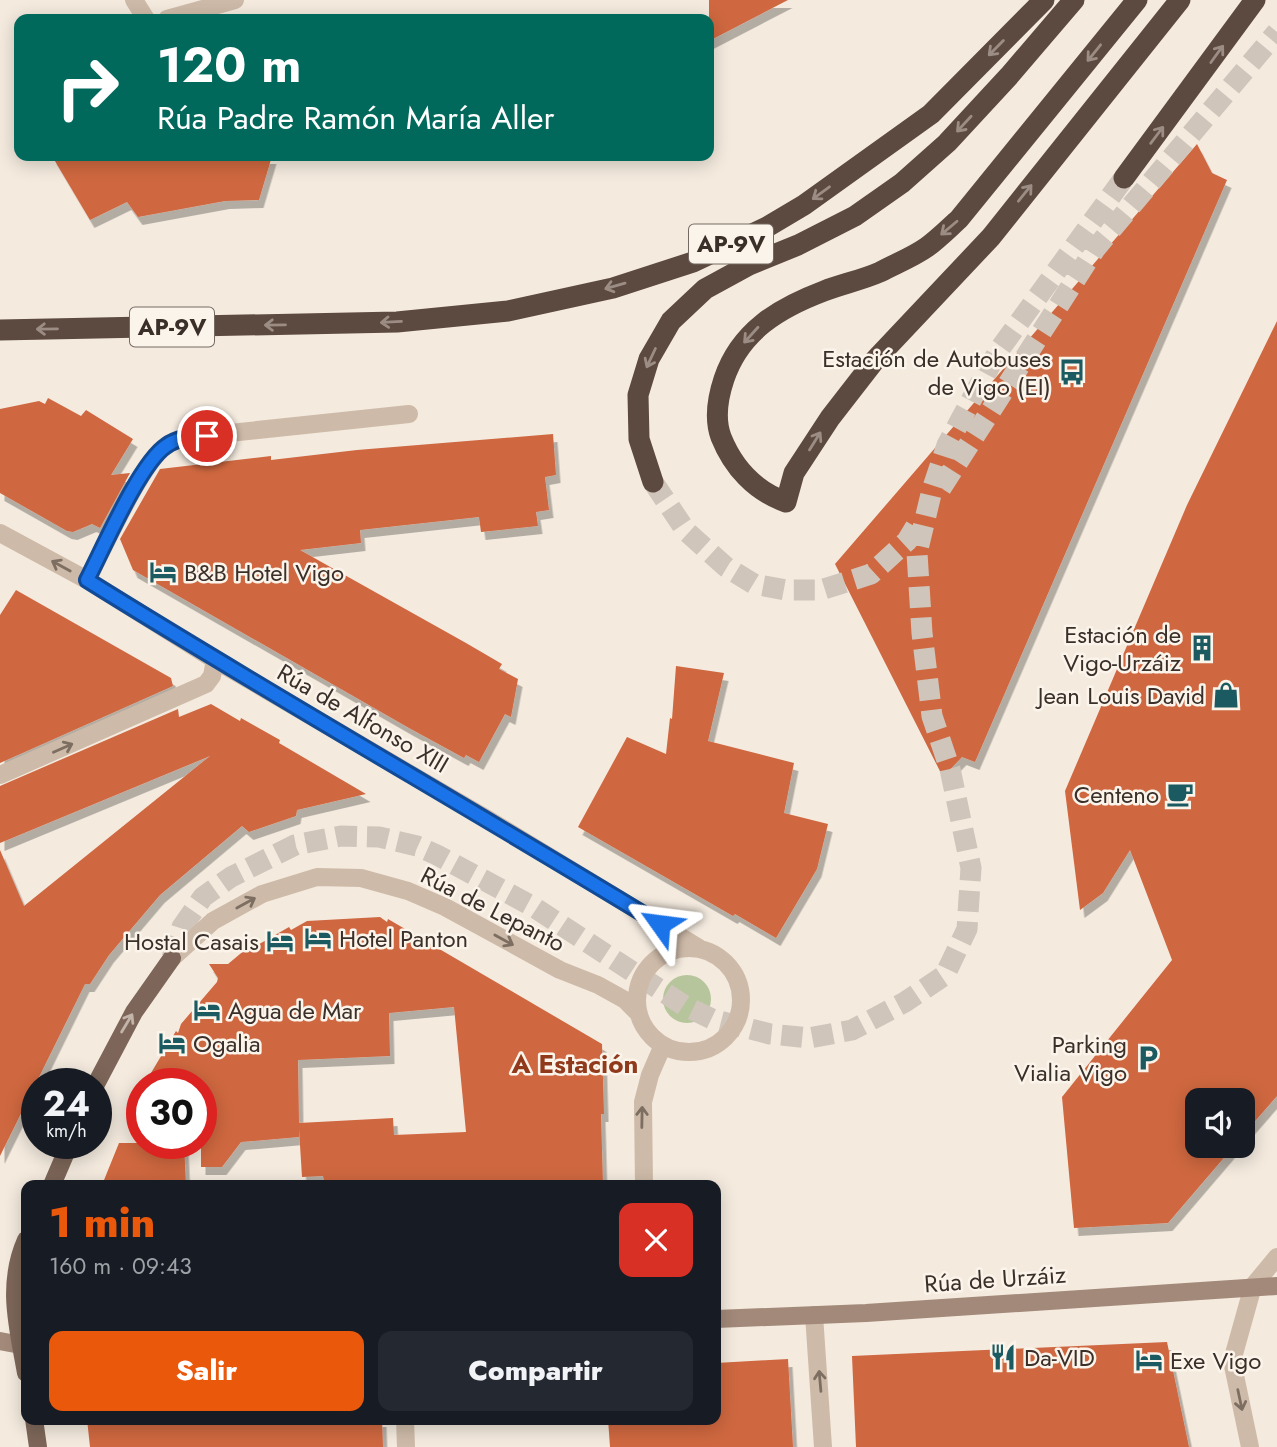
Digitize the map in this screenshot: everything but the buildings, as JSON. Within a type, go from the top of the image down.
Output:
[{"type":"highway","name":"AP-9V","points":[[0,330],[397,322],[508,311],[613,288],[693,262],[767,227],[804,205],[931,114],[1044,0]]},
{"type":"highway","points":[[653,482],[639,439],[638,395],[649,359],[671,321],[705,289],[749,265],[798,245],[855,216],[902,183],[965,124],[1074,0]]},
{"type":"highway","points":[[1137,0],[959,219],[926,247],[877,273],[782,309],[751,332],[728,367],[718,397],[718,429],[729,457],[749,480],[770,496],[786,502],[794,473],[830,418],[875,360],[990,237],[1180,0]]},
{"type":"highway","points":[[1124,178],[1255,0]]},
{"type":"main road","points":[[104,1068],[134,1012],[172,958]]},
{"type":"main road","points":[[54,1180],[63,1159]]},
{"type":"main road","points":[[21,1261],[14,1290],[15,1317],[21,1336]]},
{"type":"main road","name":"Rúa de Urzáiz","points":[[721,1319],[1277,1286]]},
{"type":"main road","points":[[0,1341],[21,1344]]},
{"type":"main road","points":[[35,1425],[38,1447]]},
{"type":"street","points":[[185,14],[235,0]]},
{"type":"street","points":[[87,580],[141,477],[153,458],[166,446],[182,438],[409,414]]},
{"type":"street","name":"Rúa de Alfonso XIII","points":[[0,533],[87,580],[215,660],[489,820],[699,948]]},
{"type":"street","points":[[0,775],[206,684],[212,676],[215,660]]},
{"type":"street","name":"Rúa de Lepanto","points":[[172,958],[213,921],[262,894],[317,877],[361,878],[408,891],[445,907],[559,970],[598,985],[625,1000],[638,1013]]},
{"type":"street","points":[[682,948],[699,948],[716,954],[730,966],[742,999],[739,1016],[731,1032],[718,1043],[705,1050],[676,1051],[652,1037],[638,1013],[637,995],[641,978],[651,964],[665,953],[682,948]]},
{"type":"street","points":[[644,1180],[642,1102],[663,1045]]},
{"type":"street","points":[[1250,1447],[1232,1361],[1253,1286],[1277,1257]]},
{"type":"street","points":[[814,1315],[823,1447]]},
{"type":"street","points":[[405,1425],[406,1447]]},
{"type":"green space","points":[[687,975],[704,982],[711,999],[704,1016],[687,1023],[670,1016],[663,999],[670,982]]},
{"type":"tunnel","points":[[941,488],[1095,249],[1277,32]]},
{"type":"tunnel","points":[[172,958],[182,927],[203,897],[231,877],[295,845],[341,836],[379,837],[417,846],[437,855],[532,906],[685,1006],[712,1019],[770,1034],[809,1038],[852,1030],[905,1002],[945,975],[967,929],[971,868],[950,769],[932,716],[922,633],[917,553],[932,490],[947,445],[975,393],[999,350],[1124,178]]},
{"type":"tunnel","points":[[653,482],[686,531],[726,567],[754,584],[786,590],[821,590],[871,574],[907,541],[919,521]]},
{"type":"place","name":"Estación de Autobuses de Vigo (EI)","points":[[1072,372]]},
{"type":"place","name":"B&B Hotel Vigo","points":[[163,572]]},
{"type":"place","name":"Estación de Vigo-Urzáiz","points":[[1202,648]]},
{"type":"place","name":"Jean Louis David","points":[[1226,695]]},
{"type":"place","name":"Centeno","points":[[1180,794]]},
{"type":"place","name":"Hotel Panton","points":[[318,938]]},
{"type":"place","name":"Hostal Casais","points":[[280,941]]},
{"type":"place","name":"Agua de Mar","points":[[207,1010]]},
{"type":"place","name":"Ogalia","points":[[172,1043]]},
{"type":"place","name":"Parking Vialia Vigo","points":[[1148,1058]]},
{"type":"place","name":"Da-VID","points":[[1003,1357]]},
{"type":"place","name":"Exe Vigo","points":[[1149,1360]]},
{"type":"district","name":"A Estación","points":[[575,1064]]},
{"type":"route","points":[[207,436],[182,438],[166,446],[153,458],[87,580],[215,660],[489,820],[660,924]]}]
